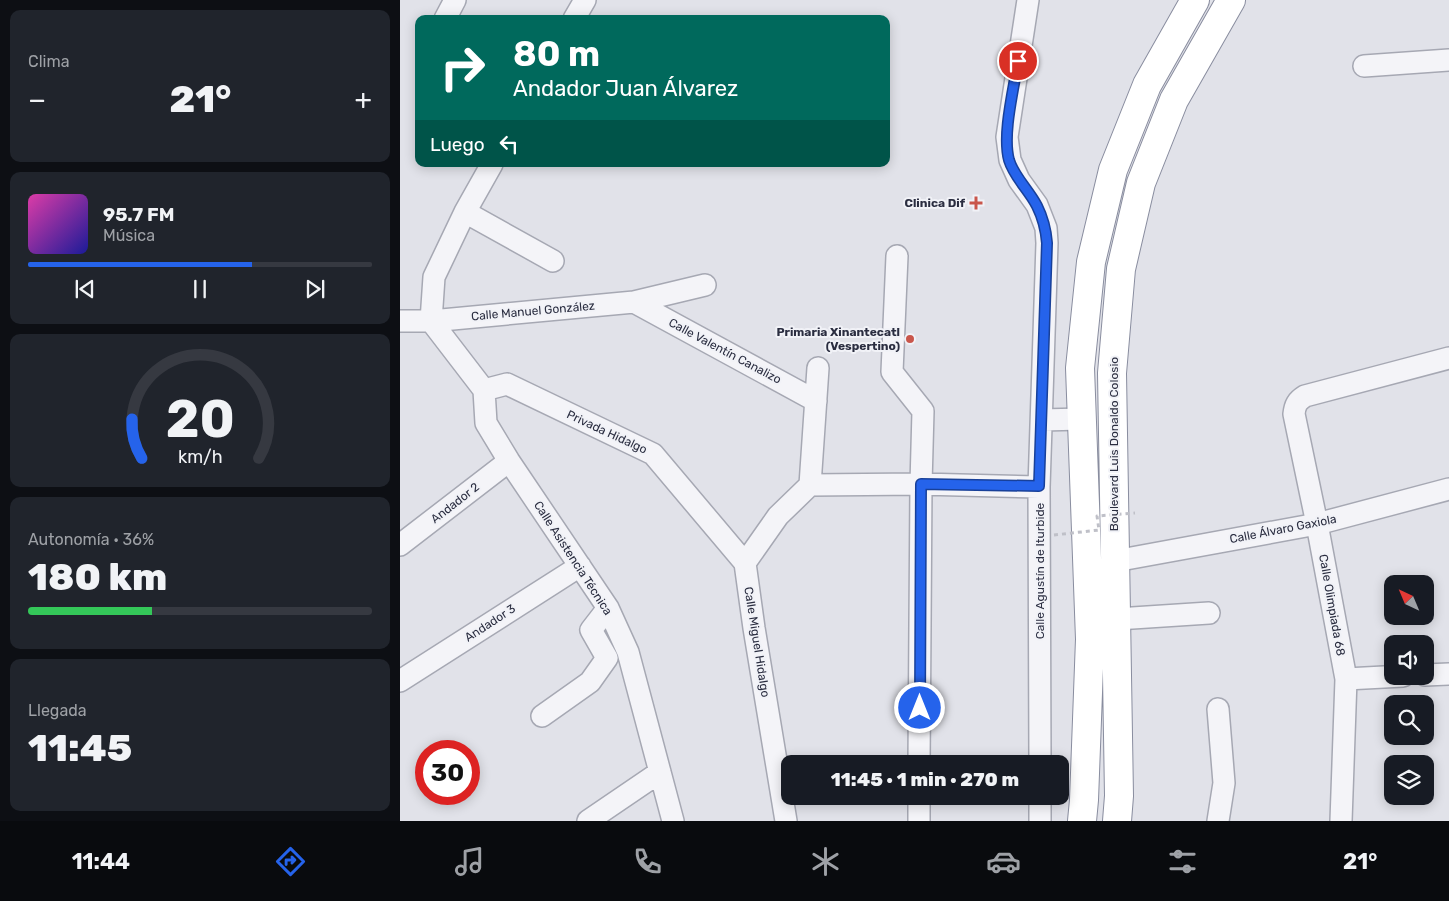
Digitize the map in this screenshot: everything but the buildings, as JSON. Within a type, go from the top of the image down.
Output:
[{"type":"highway","points":[[1082,821],[1090,639],[1080,368],[1091,262],[1113,170],[1147,85],[1195,0]]},
{"type":"highway","name":"Boulevard Luis Donaldo Colosio","points":[[1117,821],[1120,796],[1112,372],[1121,268],[1141,183],[1174,100],[1231,0]]},
{"type":"street","points":[[447,15],[455,0]]},
{"type":"street","points":[[576,15],[585,0]]},
{"type":"street","name":"Calle Agustín de Iturbide","points":[[1028,0],[1007,138],[1010,160],[1019,180],[1037,205],[1046,228],[1047,243],[1039,486],[1040,755]]},
{"type":"street","points":[[1364,66],[1449,60]]},
{"type":"street","points":[[484,390],[431,321],[434,277],[485,168]]},
{"type":"street","points":[[465,212],[553,261]]},
{"type":"street","points":[[897,256],[892,372],[924,411],[921,484],[919,755]]},
{"type":"street","name":"Calle Manuel González","points":[[400,321],[431,321],[634,302],[705,285]]},
{"type":"street","name":"Calle Valentín Canalizo","points":[[634,302],[816,401]]},
{"type":"street","name":"Calle Olimpiada 68","points":[[1341,821],[1346,679],[1318,524],[1294,414],[1298,400],[1305,396],[1449,358]]},
{"type":"street","points":[[744,563],[778,516],[810,485],[818,368]]},
{"type":"street","name":"Privada Hidalgo","points":[[484,390],[507,384],[653,454],[744,563]]},
{"type":"street","name":"Calle Asistencia Técnica","points":[[484,390],[486,423],[608,608],[628,652],[673,821]]},
{"type":"street","points":[[1042,420],[1082,419]]},
{"type":"street","name":"Andador 2","points":[[400,545],[510,461]]},
{"type":"street","points":[[810,485],[1039,486]]},
{"type":"street","name":"Calle Álvaro Gaxiola","points":[[1115,561],[1318,524],[1449,489]]},
{"type":"street","name":"Calle Miguel Hidalgo","points":[[744,563],[786,821]]},
{"type":"street","name":"Andador 3","points":[[400,680],[580,566]]},
{"type":"street","points":[[542,716],[590,682],[607,658],[591,630],[608,608]]},
{"type":"street","points":[[1117,619],[1209,613]]},
{"type":"street","points":[[1434,675],[1449,674]]},
{"type":"street","points":[[1346,679],[1384,677]]},
{"type":"street","points":[[1218,709],[1224,783],[1218,821]]},
{"type":"street","points":[[588,821],[660,772]]},
{"type":"street","points":[[919,805],[919,821]]},
{"type":"street","points":[[1040,805],[1040,821]]},
{"type":"path","points":[[1054,535],[1099,530],[1097,516],[1135,513]]},
{"type":"place","name":"Clinica Dif","points":[[976,203]]},
{"type":"place","name":"Primaria Xinantecatl (Vespertino)","points":[[910,339]]},
{"type":"route","points":[[920,708],[921,484],[1039,486],[1047,243],[1046,228],[1037,205],[1019,180],[1010,160],[1007,138],[1018,61]]}]
